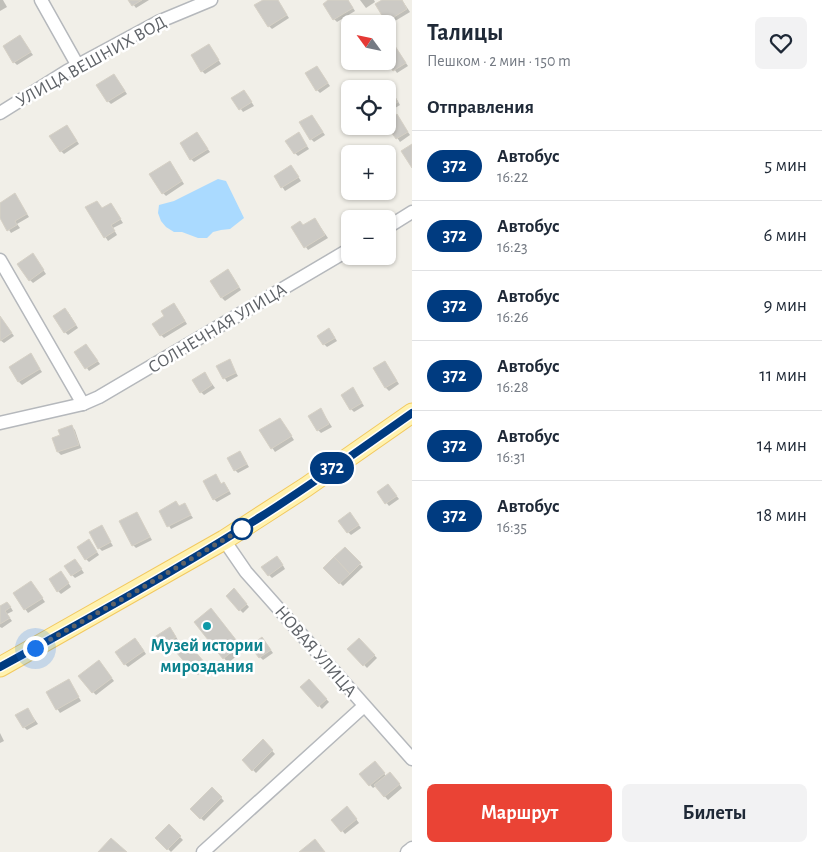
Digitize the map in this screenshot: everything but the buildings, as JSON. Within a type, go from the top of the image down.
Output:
[{"type":"main road","points":[[0,681],[145,601],[412,413]]},
{"type":"main road","points":[[0,667],[140,589],[227,545],[412,428]]},
{"type":"street","points":[[41,0],[78,66]]},
{"type":"street","name":"УЛИЦА ВЕШНИХ ВОД","points":[[0,113],[78,66],[158,22],[211,0]]},
{"type":"street","points":[[396,222],[412,212]]},
{"type":"street","name":"СОЛНЕЧНАЯ УЛИЦА","points":[[0,423],[83,404],[108,392],[341,254]]},
{"type":"street","points":[[0,260],[83,404]]},
{"type":"street","name":"НОВАЯ УЛИЦА","points":[[227,545],[246,572],[412,759]]},
{"type":"street","points":[[203,852],[364,706]]},
{"type":"street","points":[[407,852],[412,848]]},
{"type":"water","points":[[218,179],[226,181],[244,218],[230,229],[213,232],[207,238],[198,238],[182,232],[174,232],[161,221],[158,213],[159,205],[174,201]]},
{"type":"bus line","name":"372","points":[[0,667],[224,540],[306,487],[412,413]]},
{"type":"place","name":"Музей истории мироздания","points":[[207,626]]},
{"type":"route","points":[[35,648],[242,529]]}]
